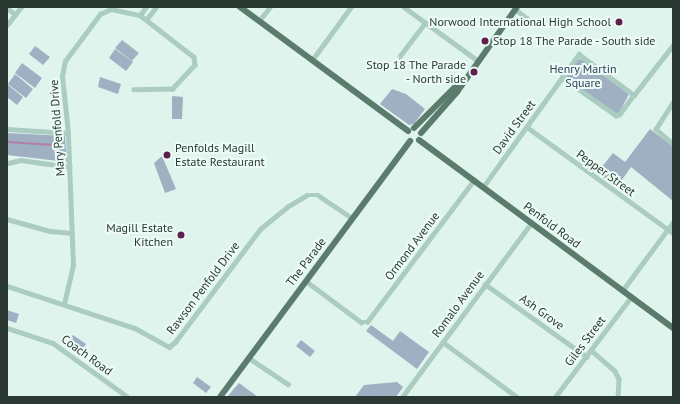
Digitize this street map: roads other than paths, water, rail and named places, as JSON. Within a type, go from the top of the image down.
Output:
[{"type":"main road","points":[[240,7],[408,131]]},
{"type":"main road","points":[[408,131],[414,128],[465,76],[516,8]]},
{"type":"main road","points":[[408,131],[407,135],[410,141],[420,137],[457,92],[465,76]]},
{"type":"main road","name":"Penfold Road","points":[[414,128],[420,137],[483,187],[673,328]]},
{"type":"main road","name":"The Parade","points":[[220,397],[410,141]]},
{"type":"street","points":[[7,25],[21,7]]},
{"type":"street","points":[[134,90],[173,89],[196,65],[194,57],[140,15],[146,7]]},
{"type":"street","points":[[146,20],[156,7]]},
{"type":"street","points":[[259,21],[270,7]]},
{"type":"street","points":[[312,60],[351,7]]},
{"type":"street","points":[[404,7],[477,60]]},
{"type":"street","points":[[7,8],[15,14]]},
{"type":"street","points":[[516,8],[536,25]]},
{"type":"street","name":"Mary Penfold Drive","points":[[64,304],[73,266],[70,167],[62,76],[65,61],[100,14],[118,9],[140,15]]},
{"type":"street","points":[[399,57],[425,23]]},
{"type":"street","points":[[634,95],[579,54],[562,78],[616,116],[620,114],[673,45]]},
{"type":"street","name":"David Street","points":[[483,187],[562,78]]},
{"type":"street","points":[[673,103],[656,129],[673,144]]},
{"type":"street","name":"Pepper Street","points":[[527,127],[673,233]]},
{"type":"street","points":[[7,129],[68,133]]},
{"type":"street","points":[[8,163],[21,160],[70,167]]},
{"type":"street","name":"Ormond Avenue","points":[[306,281],[365,323],[474,180]]},
{"type":"street","name":"Rawson Penfold Drive","points":[[7,286],[135,328],[164,346],[171,346],[253,238],[288,207],[307,194],[318,194],[352,218]]},
{"type":"street","points":[[7,219],[50,231],[72,233]]},
{"type":"street","points":[[622,291],[673,222]]},
{"type":"street","name":"Romalo Avenue","points":[[402,397],[531,223]]},
{"type":"street","name":"Ash Grove","points":[[485,284],[587,357]]},
{"type":"street","name":"Giles Street","points":[[555,397],[592,351],[631,297]]},
{"type":"street","name":"Coach Road","points":[[7,328],[53,343],[128,397]]},
{"type":"street","points":[[443,342],[517,397]]},
{"type":"street","points":[[592,351],[615,371],[619,379],[618,397]]},
{"type":"street","points":[[249,358],[288,384]]},
{"type":"waterway","points":[[7,142],[54,145]]},
{"type":"place","name":"Norwood International High School","points":[[619,22]]},
{"type":"place","name":"Stop 18 The Parade - South side","points":[[485,41]]},
{"type":"place","name":"Stop 18 The Parade - North side","points":[[474,72]]},
{"type":"place","name":"Penfolds Magill Estate Restaurant","points":[[167,155]]},
{"type":"place","name":"Magill Estate Kitchen","points":[[181,235]]},
{"type":"park label","name":"Henry Martin Square","points":[[583,76]]}]
